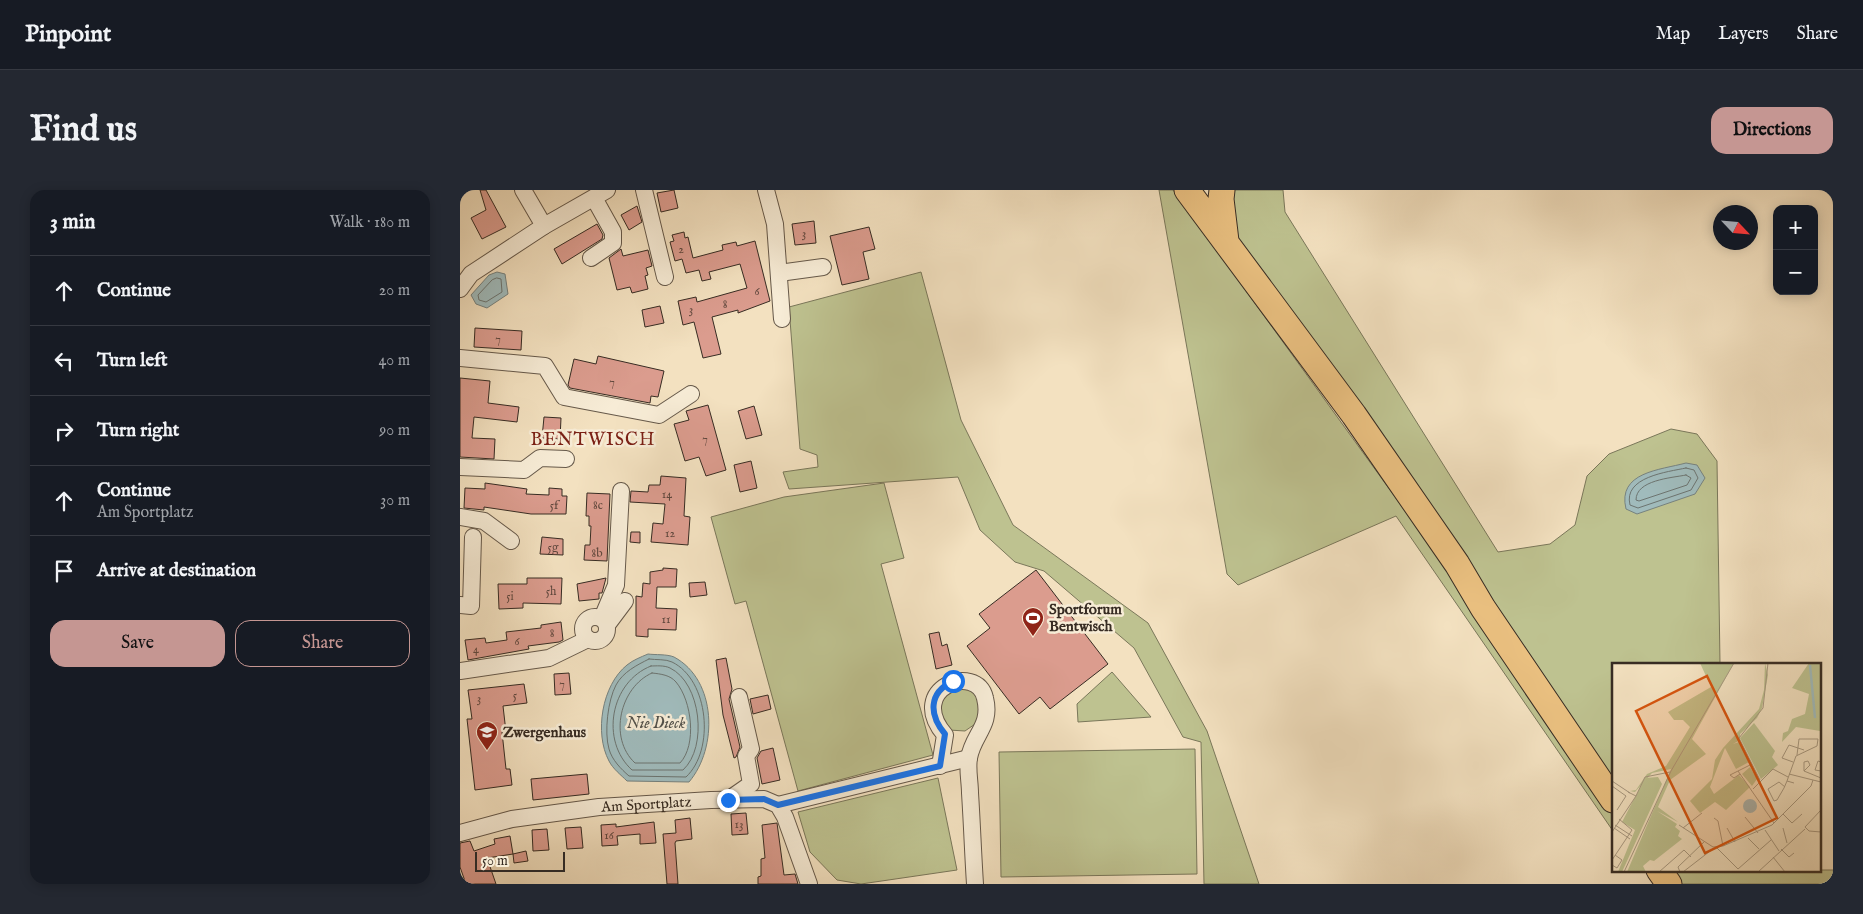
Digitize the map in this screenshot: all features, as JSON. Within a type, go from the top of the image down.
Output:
[{"type":"highway","points":[[1178,190],[1349,423],[1452,568],[1484,608]]},
{"type":"highway","points":[[1187,190],[1354,416],[1457,564],[1484,608],[1612,799]]},
{"type":"highway","points":[[1222,190],[1221,199],[1226,241]]},
{"type":"highway","points":[[1661,872],[1669,884]]},
{"type":"street","points":[[523,190],[544,226]]},
{"type":"street","points":[[644,190],[665,277]]},
{"type":"street","points":[[766,190],[775,224],[782,319]]},
{"type":"street","points":[[461,284],[471,274],[544,226],[600,194],[612,232],[613,243],[591,258]]},
{"type":"street","points":[[779,273],[823,267]]},
{"type":"street","points":[[460,358],[545,366],[564,396],[659,415],[691,394]]},
{"type":"street","points":[[460,466],[524,470],[540,458],[566,459]]},
{"type":"street","points":[[605,622],[616,585],[620,491]]},
{"type":"street","points":[[460,518],[484,521],[510,541]]},
{"type":"street","points":[[460,605],[471,606],[473,537]]},
{"type":"street","points":[[605,622],[625,601]]},
{"type":"street","points":[[460,671],[549,658],[588,639],[583,629],[584,624],[591,617],[605,622]]},
{"type":"street","points":[[969,758],[936,724],[932,712],[938,692],[953,681],[962,680],[974,684],[984,694],[988,711],[969,758],[975,884]]},
{"type":"street","points":[[728,800],[751,784],[746,756],[751,749],[739,697]]},
{"type":"street","points":[[940,766],[945,734]]},
{"type":"street","points":[[808,884],[785,817],[778,805],[969,758]]},
{"type":"street","name":"Am Sportplatz","points":[[460,832],[512,819],[599,807],[764,799],[778,805]]},
{"type":"green space","points":[[1159,190],[1173,190],[1474,606],[1612,812],[1612,830],[1396,516],[1238,585],[1227,574]]},
{"type":"green space","points":[[1227,190],[1283,190],[1285,212],[1498,552],[1550,544],[1575,525],[1587,476],[1609,454],[1671,429],[1697,434],[1717,461],[1720,663],[1612,663],[1612,786],[1243,247],[1232,226]]},
{"type":"green space","points":[[921,272],[961,420],[1013,525],[1148,623],[1207,731],[1259,884],[1204,884],[1201,742],[1183,737],[1134,648],[1044,571],[1015,562],[980,530],[958,477],[789,489],[783,472],[818,467],[817,455],[800,449],[789,307]]},
{"type":"green space","points":[[884,483],[904,558],[881,564],[933,755],[798,791],[746,601],[735,604],[711,517],[784,497]]},
{"type":"green space","points":[[1112,672],[1151,717],[1078,722],[1077,704]]},
{"type":"green space","points":[[969,688],[980,699],[978,722],[965,731],[949,730],[936,702],[946,689]]},
{"type":"green space","points":[[1195,749],[1197,874],[1001,877],[999,752]]},
{"type":"green space","points":[[938,778],[957,870],[861,884],[837,880],[810,852],[798,812]]},
{"type":"green space","points":[[1820,870],[1833,870],[1833,884],[1673,884],[1666,872],[1820,872]]},
{"type":"water","points":[[497,272],[505,274],[508,294],[487,308],[476,304],[471,295],[489,275]]},
{"type":"water","points":[[1686,463],[1697,465],[1705,478],[1695,494],[1637,514],[1626,509],[1625,497],[1628,487],[1634,480],[1653,471]]},
{"type":"water","name":"Nie Dieck","points":[[648,654],[674,657],[688,668],[699,681],[705,698],[708,715],[708,734],[705,751],[698,768],[689,782],[627,781],[611,764],[604,750],[602,724],[606,697],[618,674],[634,660]]},
{"type":"building","points":[[480,190],[486,190],[506,227],[482,239],[471,218],[486,210]]},
{"type":"building","points":[[674,190],[678,208],[661,212],[657,193]]},
{"type":"building","points":[[637,206],[642,222],[629,230],[621,215]]},
{"type":"building","points":[[814,221],[816,243],[795,245],[792,224]]},
{"type":"building","points":[[597,224],[603,235],[602,239],[562,264],[554,249]]},
{"type":"building","points":[[869,227],[875,249],[863,252],[869,279],[842,285],[830,236]]},
{"type":"building","points":[[684,232],[685,238],[688,237],[693,258],[723,250],[722,245],[736,242],[737,246],[755,241],[770,301],[738,313],[738,310],[712,317],[721,354],[703,358],[694,322],[683,325],[678,301],[696,297],[697,302],[747,288],[740,264],[709,272],[711,279],[702,281],[699,270],[686,273],[682,259],[675,261],[670,242],[674,241],[672,235]]},
{"type":"building","points":[[621,249],[623,256],[648,250],[652,266],[646,268],[648,275],[645,276],[648,289],[632,293],[630,287],[617,290],[609,258]]},
{"type":"building","points":[[660,306],[664,323],[645,327],[642,310]]},
{"type":"building","points":[[475,328],[522,331],[521,350],[474,347]]},
{"type":"building","points":[[598,356],[664,371],[658,397],[651,396],[650,403],[570,388],[568,385],[574,359],[596,364]]},
{"type":"building","points":[[460,378],[490,381],[488,403],[519,407],[517,422],[474,417],[472,438],[495,439],[494,459],[460,457]]},
{"type":"building","points":[[708,405],[726,470],[706,476],[699,457],[685,461],[674,424],[689,420],[686,411]]},
{"type":"building","points":[[754,406],[762,435],[746,439],[738,411]]},
{"type":"building","points":[[544,417],[561,418],[560,439],[542,438]]},
{"type":"building","points":[[751,461],[757,488],[740,492],[734,465]]},
{"type":"building","points":[[661,476],[686,478],[684,516],[690,517],[688,545],[651,542],[653,523],[663,524],[665,504],[630,502],[631,491],[648,492],[649,485],[660,485]]},
{"type":"building","points":[[485,483],[527,489],[526,494],[549,495],[549,488],[562,489],[562,496],[567,496],[566,514],[531,514],[484,507],[484,510],[464,508],[465,488],[485,489]]},
{"type":"building","points":[[587,493],[610,494],[607,561],[584,560],[585,545],[590,545],[591,526],[589,526],[589,516],[586,516]]},
{"type":"building","points":[[631,532],[640,532],[640,543],[630,542]]},
{"type":"building","points":[[542,537],[563,539],[563,555],[540,554]]},
{"type":"building","points":[[663,568],[677,569],[676,587],[657,587],[656,608],[677,609],[676,630],[648,629],[648,637],[636,636],[636,596],[642,597],[643,583],[650,584],[650,572],[663,570]]},
{"type":"building","name":"Sportforum Bentwisch","points":[[1036,570],[1108,664],[1050,709],[1040,697],[1019,714],[967,646],[990,628],[979,614]]},
{"type":"building","points":[[527,578],[562,578],[561,604],[523,603],[523,608],[499,609],[498,584],[527,584]]},
{"type":"building","points":[[606,578],[602,593],[599,593],[599,599],[579,601],[577,584]]},
{"type":"building","points":[[705,582],[707,595],[690,597],[689,583]]},
{"type":"building","points":[[561,622],[563,640],[559,642],[528,646],[529,649],[468,660],[465,640],[485,638],[486,643],[507,640],[506,632],[541,628],[541,625]]},
{"type":"building","points":[[939,632],[942,646],[947,644],[952,665],[936,669],[929,634]]},
{"type":"building","points":[[726,658],[732,689],[729,699],[740,747],[734,758],[723,715],[716,660]]},
{"type":"building","points":[[569,673],[571,694],[555,695],[554,674]]},
{"type":"building","points":[[524,684],[527,703],[503,706],[506,732],[502,732],[506,769],[510,769],[512,785],[475,790],[467,719],[472,719],[468,690]]},
{"type":"building","points":[[768,695],[771,709],[753,714],[750,699]]},
{"type":"building","points":[[773,748],[780,780],[762,784],[757,758],[761,751]]},
{"type":"building","points":[[587,774],[589,794],[533,800],[531,779]]},
{"type":"building","points":[[746,813],[748,834],[732,835],[731,814]]},
{"type":"building","points":[[690,818],[692,839],[676,841],[675,843],[678,884],[667,884],[663,834],[676,833],[675,820]]},
{"type":"building","points":[[654,822],[656,843],[640,844],[640,834],[617,836],[618,845],[602,846],[601,825],[616,824],[616,827]]},
{"type":"building","points":[[777,823],[784,875],[795,874],[798,884],[758,884],[758,877],[761,876],[761,859],[765,858],[762,825]]},
{"type":"building","points":[[581,827],[583,848],[567,849],[565,828]]},
{"type":"building","points":[[547,829],[549,850],[533,851],[532,830]]},
{"type":"building","points":[[510,836],[513,854],[487,858],[496,884],[466,884],[460,867],[460,843],[470,841],[474,851],[495,844],[494,839]]},
{"type":"building","points":[[526,851],[528,861],[514,863],[513,854]]},
{"type":"place","name":"Sportforum Bentwisch","points":[[1033,637]]},
{"type":"place","name":"Zwergenhaus","points":[[487,751]]},
{"type":"district","name":"BENTWISCH","points":[[593,439]]},
{"type":"route","points":[[728,800],[764,799],[778,805],[940,766],[945,734],[936,724],[932,712],[938,692],[953,681]]}]
